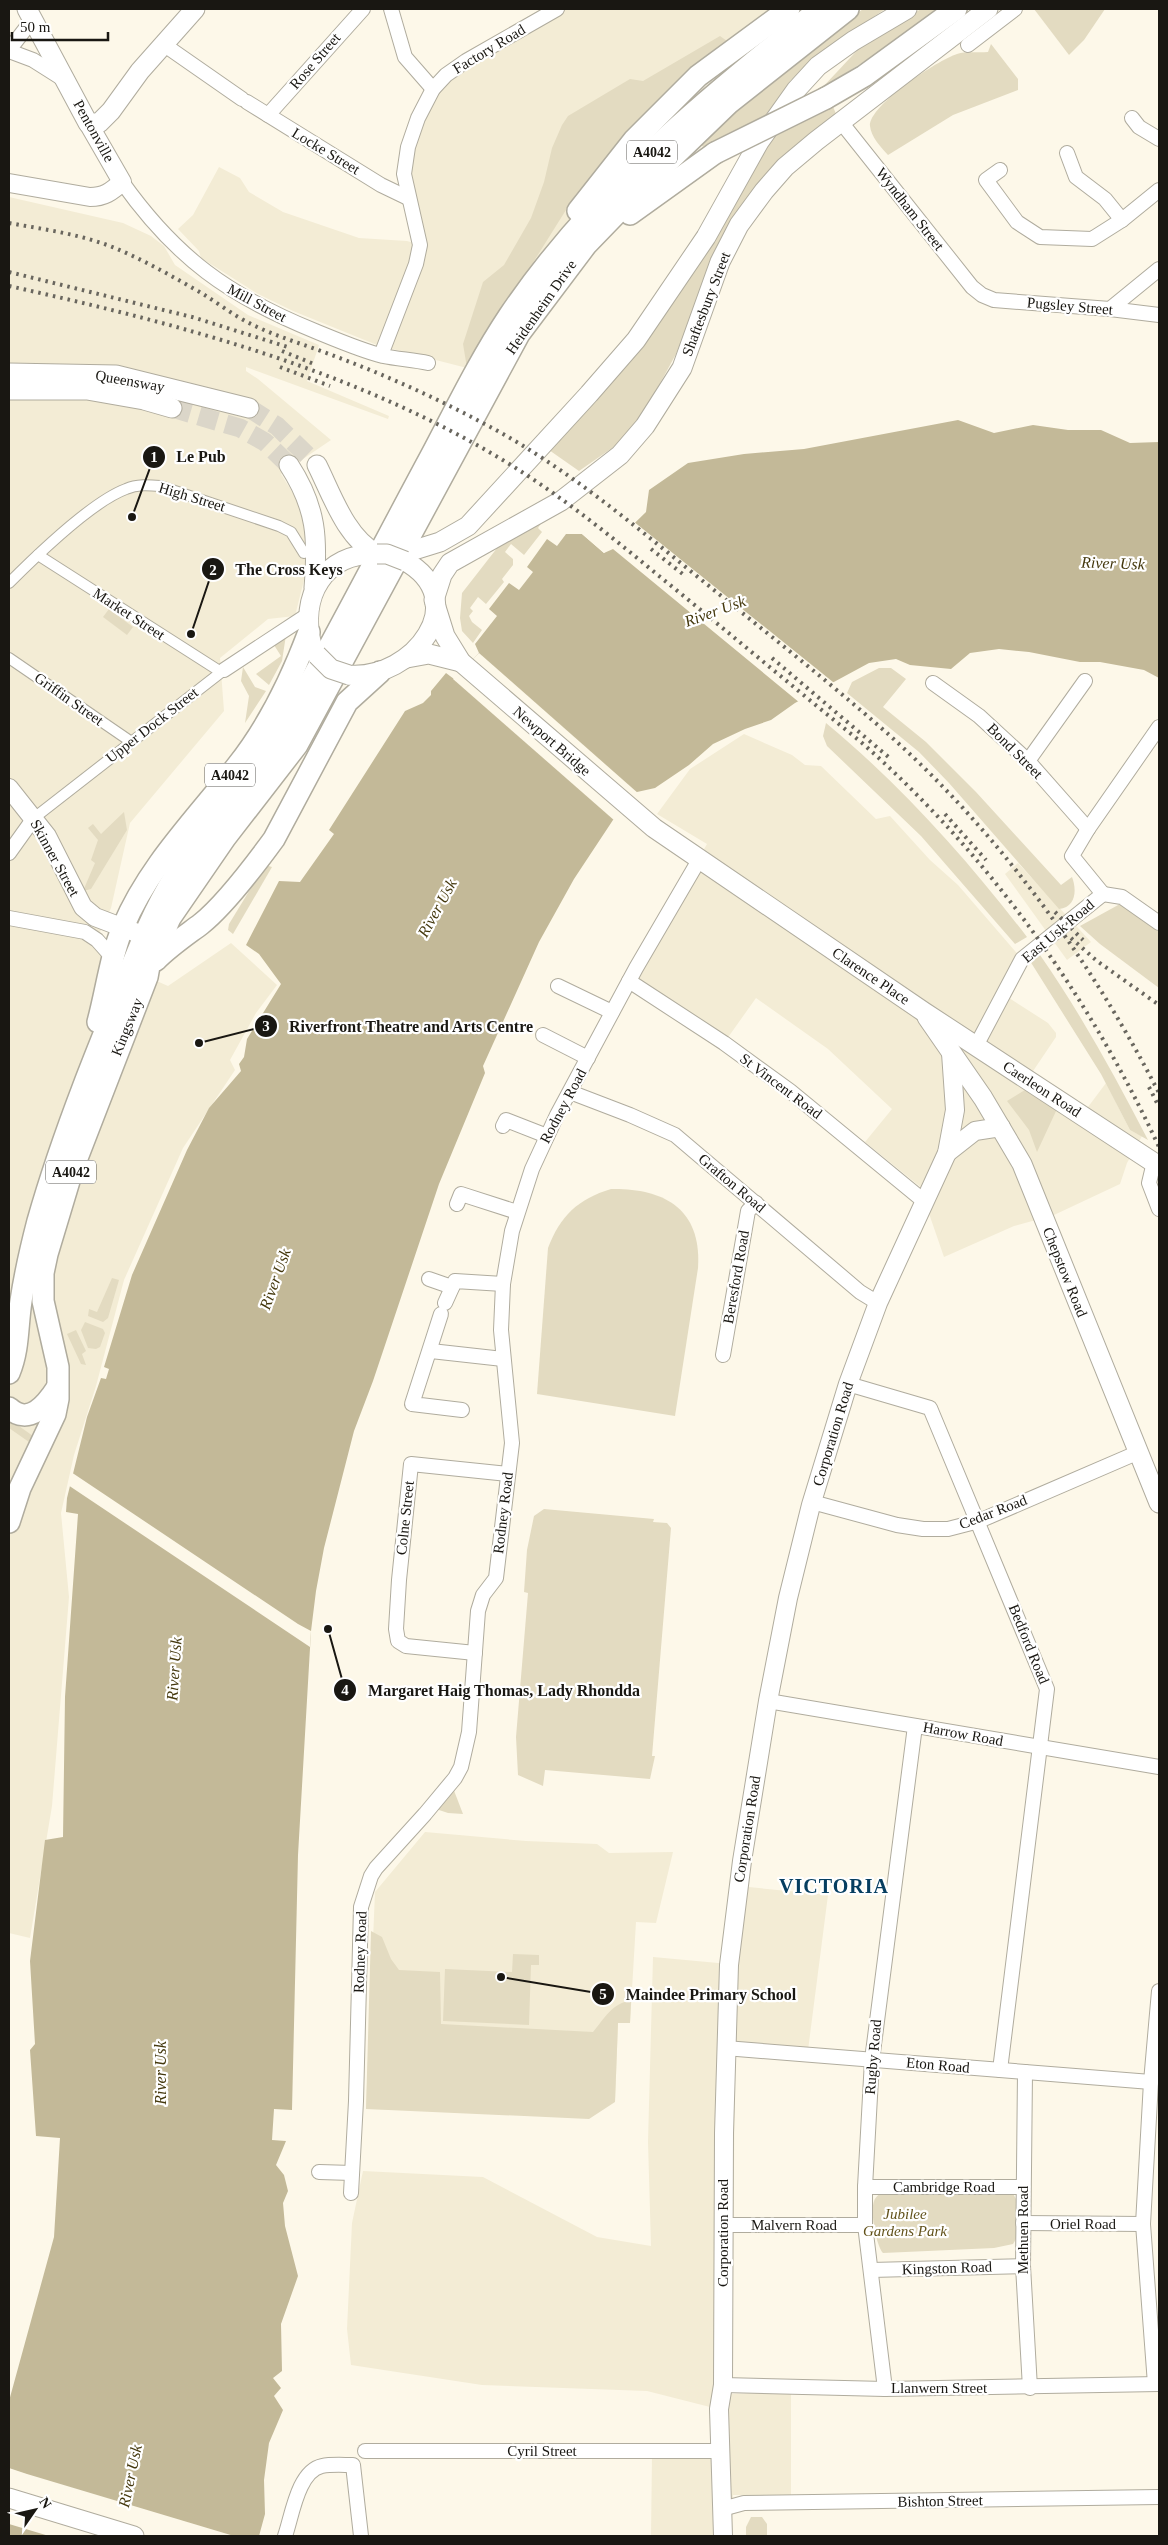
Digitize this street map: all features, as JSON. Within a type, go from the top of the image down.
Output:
[{"type":"main road","points":[[88,123],[98,123],[112,111],[140,71],[195,9]]},
{"type":"main road","name":"A4042","points":[[524,295],[586,199],[634,140],[698,76],[789,9]]},
{"type":"main road","name":"Heidenheim Drive","points":[[309,702],[467,388],[524,295],[587,217],[649,154],[735,76],[820,9]]},
{"type":"main road","name":"Heidenheim Drive","points":[[309,702],[519,334],[564,274],[600,229],[729,103],[848,9]]},
{"type":"main road","name":"Shaftesbury Street","points":[[376,553],[408,556],[447,539],[474,520],[636,340],[702,244],[758,142],[796,90],[818,66],[853,41],[908,9]]},
{"type":"main road","name":"A4042","points":[[564,274],[611,228],[715,152],[826,98],[864,76],[956,9]]},
{"type":"main road","name":"Shaftesbury Street","points":[[435,602],[442,575],[450,563],[561,501],[620,455],[645,426],[682,368],[720,262],[739,225],[785,167],[988,9]]},
{"type":"main road","name":"Pentonville","points":[[30,14],[88,123]]},
{"type":"main road","name":"Queensway","points":[[9,373],[116,375],[249,408]]},
{"type":"main road","name":"Queensway","points":[[9,390],[87,390],[144,400],[172,408]]},
{"type":"main road","points":[[289,465],[302,485],[313,515],[317,547],[309,623],[311,645],[317,655],[331,669],[349,675],[380,672],[407,658],[429,635],[435,602],[431,588],[423,574],[408,556]]},
{"type":"main road","points":[[317,465],[348,525],[360,541],[376,553]]},
{"type":"main road","points":[[313,595],[331,566],[347,557],[376,553]]},
{"type":"main road","name":"Newport Bridge","points":[[435,602],[445,636],[464,664],[643,820]]},
{"type":"main road","name":"A4042","points":[[75,1112],[113,958],[107,921],[134,906],[169,850],[238,765],[267,723],[292,678],[309,623]]},
{"type":"main road","name":"Newport Bridge","points":[[407,658],[429,654],[464,664]]},
{"type":"main road","name":"A4042","points":[[149,966],[174,942],[201,924],[262,856],[274,839],[347,702],[380,672]]},
{"type":"main road","name":"Kingsway","points":[[9,1372],[16,1352],[20,1306],[29,1255],[44,1204],[75,1112],[144,937],[185,861],[261,764],[281,734],[309,702]]},
{"type":"main road","name":"Kingsway","points":[[9,1522],[20,1488],[55,1414],[59,1386],[56,1356],[43,1301],[43,1273],[72,1171],[147,977],[149,966],[174,911],[225,838],[285,762],[309,702]]},
{"type":"main road","name":"Clarence Place","points":[[643,820],[924,1012],[951,1053]]},
{"type":"main road","name":"Caerleon Road","points":[[924,1012],[1156,1164]]},
{"type":"main road","points":[[951,1053],[976,1046]]},
{"type":"main road","name":"Chepstow Road","points":[[951,1053],[1001,1127],[1030,1183],[1159,1502]]},
{"type":"main road","points":[[9,1408],[22,1415],[34,1413],[46,1404],[59,1386]]},
{"type":"main road","points":[[9,2498],[134,2536]]},
{"type":"street","name":"Rose Street","points":[[268,115],[363,9]]},
{"type":"street","points":[[391,9],[405,58],[433,89]]},
{"type":"street","name":"Factory Road","points":[[381,355],[416,264],[420,245],[416,220],[408,198],[404,174],[408,147],[418,118],[433,89],[466,61],[558,9]]},
{"type":"street","points":[[968,45],[1015,9]]},
{"type":"street","points":[[9,51],[30,14]]},
{"type":"street","points":[[9,51],[47,43]]},
{"type":"street","name":"Locke Street","points":[[163,44],[244,101],[381,185],[408,198]]},
{"type":"street","points":[[9,51],[33,60],[66,80]]},
{"type":"street","points":[[1132,118],[1140,127],[1159,139]]},
{"type":"street","name":"Wyndham Street","points":[[841,122],[972,287],[982,295]]},
{"type":"street","name":"Pentonville","points":[[88,123],[122,182]]},
{"type":"street","points":[[1067,153],[1076,177],[1105,199],[1122,220]]},
{"type":"street","points":[[1000,170],[986,180],[1017,222],[1040,237],[1092,239],[1122,220],[1159,190]]},
{"type":"street","points":[[9,183],[96,197],[112,192],[122,182]]},
{"type":"street","name":"Mill Street","points":[[122,182],[147,216],[185,254],[238,296],[282,318],[381,355],[428,363]]},
{"type":"street","points":[[1110,309],[1159,269]]},
{"type":"street","name":"Pugsley Street","points":[[982,295],[994,300],[1110,309],[1159,315]]},
{"type":"street","name":"High Street","points":[[9,584],[38,555],[113,495],[141,485],[160,486],[279,526],[291,532],[304,553]]},
{"type":"street","name":"Market Street","points":[[38,555],[222,671]]},
{"type":"street","name":"Upper Dock Street","points":[[9,853],[34,818],[130,741],[222,671],[309,623]]},
{"type":"street","name":"Griffin Street","points":[[9,658],[130,741]]},
{"type":"street","points":[[1028,760],[1085,681]]},
{"type":"street","name":"Bond Street","points":[[933,683],[979,716],[1028,760],[1088,829]]},
{"type":"street","name":"East Usk Road","points":[[976,1046],[1022,959],[1103,894],[1072,856],[1088,829],[1159,727]]},
{"type":"street","name":"Skinner Street","points":[[9,788],[47,836],[77,899],[107,921],[144,937]]},
{"type":"street","name":"Rodney Road","points":[[351,2193],[361,1907],[371,1876],[376,1868],[449,1785],[462,1767],[468,1742],[478,1611],[483,1595],[496,1578],[512,1432],[501,1330],[503,1284],[506,1256],[517,1212],[532,1169],[547,1136],[629,981],[699,860]]},
{"type":"street","points":[[1103,894],[1122,897],[1159,923]]},
{"type":"street","points":[[9,918],[85,932],[96,940],[113,958]]},
{"type":"street","points":[[85,932],[107,921]]},
{"type":"street","points":[[144,937],[151,950],[149,966]]},
{"type":"street","name":"St Vincent Road","points":[[629,981],[724,1043],[790,1091],[925,1202]]},
{"type":"street","points":[[558,986],[612,1012]]},
{"type":"street","points":[[543,1035],[588,1058]]},
{"type":"street","name":"Clarence Place","points":[[947,1153],[955,1110],[951,1053]]},
{"type":"street","name":"Grafton Road","points":[[570,1092],[675,1135],[860,1292],[878,1302]]},
{"type":"street","points":[[503,1126],[506,1120],[547,1136]]},
{"type":"street","points":[[947,1153],[975,1131],[1001,1127]]},
{"type":"street","name":"Corporation Road","points":[[722,2536],[719,2409],[723,2385],[726,2048],[733,1926],[768,1701],[788,1598],[812,1502],[848,1384],[878,1302],[947,1153]]},
{"type":"street","points":[[1156,1164],[1149,1183],[1159,1209]]},
{"type":"street","points":[[457,1204],[461,1194],[517,1212]]},
{"type":"street","name":"Beresford Road","points":[[724,1355],[748,1211],[756,1202]]},
{"type":"street","points":[[429,1279],[452,1287]]},
{"type":"street","points":[[462,1410],[412,1404],[443,1308],[455,1281],[503,1284]]},
{"type":"street","points":[[430,1351],[504,1359]]},
{"type":"street","name":"Bedford Road","points":[[848,1384],[930,1408],[979,1521],[1047,1689],[1000,2070]]},
{"type":"street","name":"Cedar Road","points":[[812,1502],[891,1524],[922,1530],[948,1529],[979,1521],[1139,1452]]},
{"type":"street","name":"Colne Street","points":[[475,1653],[401,1645],[398,1642],[396,1629],[399,1580],[411,1464],[508,1474]]},
{"type":"street","name":"Harrow Road","points":[[768,1701],[1159,1767]]},
{"type":"street","name":"Rugby Road","points":[[885,2389],[865,2225],[865,2187],[872,2060],[915,1726]]},
{"type":"street","points":[[1157,2384],[1143,2224],[1151,2082],[1159,1991]]},
{"type":"street","name":"Eton Road","points":[[726,2048],[1151,2082]]},
{"type":"street","name":"Methuen Road","points":[[1025,2072],[1023,2266],[1030,2388]]},
{"type":"street","points":[[319,2172],[352,2173]]},
{"type":"street","name":"Cambridge Road","points":[[865,2187],[1023,2187]]},
{"type":"street","name":"Oriel Road","points":[[1023,2223],[1143,2224]]},
{"type":"street","name":"Malvern Road","points":[[723,2225],[865,2225]]},
{"type":"street","name":"Kingston Road","points":[[870,2270],[1023,2266]]},
{"type":"street","name":"Llanwern Street","points":[[723,2385],[885,2389],[1030,2388],[1157,2384]]},
{"type":"street","name":"Cyril Street","points":[[365,2451],[720,2451]]},
{"type":"street","points":[[285,2536],[302,2483],[308,2474],[322,2466],[353,2465],[361,2536]]},
{"type":"street","name":"Bishton Street","points":[[722,2509],[742,2503],[1159,2497]]},
{"type":"shaded area","points":[[541,9],[789,9],[698,76],[467,368],[377,345],[293,311],[258,294],[201,258],[199,251],[178,229],[193,215],[219,167],[240,178],[249,192],[283,212],[359,238],[407,241],[420,245],[404,174],[433,89],[466,61],[464,53]]},
{"type":"shaded area","points":[[9,197],[123,223],[151,236],[164,246],[175,265],[248,315],[319,345],[307,381],[389,416],[388,419],[246,367],[246,371],[331,440],[281,474],[301,506],[308,542],[306,572],[295,616],[268,619],[220,658],[224,711],[130,823],[111,908],[93,947],[143,975],[168,986],[231,943],[277,985],[256,1013],[230,1060],[235,1070],[183,1148],[124,1280],[96,1386],[74,1455],[61,1513],[69,1597],[52,1806],[30,1938],[9,1933]]},
{"type":"shaded area","points":[[744,734],[792,755],[805,765],[821,766],[876,819],[890,816],[930,860],[958,885],[1022,959],[1003,994],[1048,1023],[1056,1033],[1056,1037],[1027,1080],[1082,1115],[1106,1083],[1130,1130],[1142,1136],[1127,1163],[1120,1184],[1054,1215],[1014,1226],[944,1257],[925,1202],[928,1193],[865,1142],[892,1109],[828,1049],[756,998],[724,1043],[629,981],[707,844],[657,814],[690,769]]},
{"type":"shaded area","points":[[1018,863],[1091,942],[1067,960],[1005,874]]},
{"type":"shaded area","points":[[425,1832],[526,1841],[597,1844],[609,1853],[673,1852],[656,1923],[636,1922],[630,2023],[618,2023],[615,2102],[427,2110],[366,2109],[375,1892]]},
{"type":"shaded area","points":[[738,1886],[828,1895],[807,2058],[735,2055],[732,2394],[791,2392],[791,2495],[733,2495],[732,2536],[651,2536],[652,2455],[714,2457],[714,2408],[647,2391],[482,2385],[351,2365],[347,2329],[352,2223],[363,2171],[483,2177],[597,2237],[651,2246],[648,2142],[653,1957],[729,1964]]},
{"type":"green space","points":[[863,9],[885,9],[820,54],[791,80],[765,116],[703,147],[700,143],[786,69]]},
{"type":"green space","points":[[921,9],[940,9],[821,89],[865,42]]},
{"type":"green space","points":[[1034,9],[1105,9],[1084,40],[1069,55]]},
{"type":"green space","points":[[720,36],[730,46],[616,149],[576,194],[467,368],[463,344],[483,282],[504,265],[531,218],[544,182],[552,148],[568,116],[630,79],[643,81]]},
{"type":"green space","points":[[991,44],[1018,79],[1018,90],[953,115],[888,155],[874,138],[870,126],[873,117],[880,107],[906,84],[935,65],[961,53],[988,52]]},
{"type":"green space","points":[[832,104],[836,114],[721,243],[676,354],[645,411],[615,446],[579,471],[549,450],[592,405],[643,346],[715,241],[770,137]]},
{"type":"green space","points":[[546,516],[538,528],[542,532],[524,555],[511,544],[505,552],[513,559],[513,565],[502,579],[504,582],[486,604],[478,597],[470,608],[473,611],[469,616],[472,622],[482,630],[473,643],[462,631],[460,618],[462,593],[501,543]]},
{"type":"green space","points":[[109,609],[133,627],[127,635],[103,617]]},
{"type":"green space","points":[[286,635],[282,661],[269,685],[256,674],[281,656],[274,645]]},
{"type":"green space","points":[[243,667],[255,687],[266,691],[245,723],[249,696],[241,681]]},
{"type":"green space","points":[[879,668],[891,668],[906,679],[883,707],[926,742],[976,792],[1061,885],[1072,877],[1075,892],[1069,905],[1059,909],[949,783],[919,752],[847,693],[852,682]]},
{"type":"green space","points":[[826,723],[881,772],[933,824],[1027,937],[1015,944],[921,836],[827,746],[823,736]]},
{"type":"green space","points":[[124,812],[127,830],[91,889],[83,891],[95,863],[91,860],[98,840],[88,828],[93,824],[101,834]]},
{"type":"green space","points":[[265,865],[272,867],[233,934],[228,930],[229,924]]},
{"type":"green space","points":[[1120,904],[1159,932],[1159,988],[1100,944],[1080,926]]},
{"type":"green space","points":[[1040,955],[1070,1000],[1097,1046],[1148,1140],[1130,1130],[1101,1074],[1030,961]]},
{"type":"green space","points":[[1028,1088],[1057,1109],[1037,1152],[1029,1130],[1007,1101]]},
{"type":"green space","points":[[611,1189],[647,1192],[676,1206],[686,1216],[698,1247],[698,1268],[675,1416],[537,1394],[548,1248],[558,1227],[572,1210],[589,1198]]},
{"type":"green space","points":[[112,1278],[119,1280],[108,1318],[103,1322],[88,1316],[89,1309],[97,1312]]},
{"type":"green space","points":[[85,1322],[103,1329],[105,1333],[100,1347],[96,1349],[88,1348],[81,1330]]},
{"type":"green space","points":[[76,1330],[86,1351],[82,1354],[86,1365],[81,1364],[67,1334]]},
{"type":"green space","points":[[9,1419],[33,1436],[29,1442],[9,1428]]},
{"type":"green space","points":[[544,1509],[654,1519],[653,1522],[667,1523],[671,1528],[652,1756],[655,1756],[650,1779],[545,1770],[543,1786],[518,1775],[516,1737],[528,1593],[524,1592],[527,1550],[534,1516]]},
{"type":"green space","points":[[453,1788],[463,1814],[448,1813],[436,1809]]},
{"type":"green space","points":[[371,1931],[382,1937],[391,1959],[399,1970],[440,1972],[441,2024],[593,2032],[614,2008],[619,2004],[631,2001],[630,2023],[618,2023],[615,2102],[589,2119],[366,2109]]},
{"type":"green space","points":[[513,1954],[539,1955],[539,1965],[531,1965],[529,2025],[443,2021],[445,1969],[512,1972]]},
{"type":"green space","name":"Jubilee Gardens Park","points":[[882,2192],[1012,2193],[1018,2204],[1020,2218],[1016,2239],[1013,2244],[994,2248],[883,2253],[876,2236],[873,2220],[874,2201]]},
{"type":"green space","points":[[751,2517],[762,2517],[767,2524],[767,2536],[746,2536],[746,2527]]},
{"type":"water","name":"River Usk","points":[[958,420],[994,433],[1033,425],[1068,430],[1101,430],[1130,443],[1159,442],[1159,678],[1144,670],[1100,662],[1080,662],[1029,652],[999,649],[970,653],[951,669],[910,665],[896,659],[869,663],[795,703],[771,720],[745,729],[713,744],[689,765],[655,788],[637,792],[613,820],[574,879],[539,942],[483,1066],[485,1073],[439,1184],[373,1381],[354,1431],[324,1548],[311,1631],[298,1855],[292,2110],[274,2109],[272,2140],[286,2141],[276,2165],[284,2175],[288,2191],[283,2203],[285,2226],[298,2276],[281,2324],[282,2371],[273,2378],[281,2388],[274,2396],[283,2410],[269,2443],[264,2480],[265,2514],[259,2536],[9,2536],[9,2401],[54,2237],[60,2138],[36,2136],[30,2050],[35,2044],[30,1961],[45,1840],[63,1837],[65,1697],[78,1514],[66,1512],[67,1498],[87,1417],[101,1378],[106,1379],[109,1369],[104,1367],[132,1275],[187,1150],[209,1108],[241,1071],[239,1064],[244,1057],[247,1039],[281,984],[259,954],[246,945],[279,881],[300,882],[334,834],[329,830],[405,711],[423,703],[446,673],[454,679],[479,653],[475,644],[497,616],[489,609],[509,583],[519,590],[533,572],[527,567],[547,539],[557,546],[566,534],[582,534],[604,553],[646,512],[649,490],[688,463],[744,454],[804,449]]},
{"type":"pier","points":[[633,521],[835,683],[800,703],[613,549],[604,553],[582,534],[575,531],[583,531],[604,550]]},
{"type":"pier","points":[[479,653],[639,794],[615,821],[453,679]]},
{"type":"pier","points":[[71,1472],[311,1631],[310,1647],[68,1485]]},
{"type":"pier","points":[[9,2468],[234,2536],[49,2536],[9,2524]]},
{"type":"tunnel","points":[[172,408],[240,428],[265,442],[289,465]]},
{"type":"tunnel","points":[[249,408],[277,426],[317,465]]},
{"type":"railway","points":[[9,223],[82,237],[110,246],[134,257],[193,288],[253,325],[373,371],[462,412],[510,438],[598,498],[654,541],[865,714],[928,772],[967,813],[1039,900],[1072,947],[1103,994],[1159,1093]]},
{"type":"railway","points":[[9,272],[192,317],[291,348]]},
{"type":"railway","points":[[9,286],[72,300],[197,333],[320,373],[381,398],[439,425],[518,469],[580,513],[861,742],[907,785],[951,831],[1031,929],[1067,981],[1131,1090],[1159,1147]]},
{"type":"railway","points":[[282,351],[314,364]]},
{"type":"railway","points":[[280,367],[330,386]]},
{"type":"railway","points":[[651,549],[684,575]]},
{"type":"railway","points":[[772,658],[892,760]]},
{"type":"railway","points":[[945,814],[986,860]]},
{"type":"railway","points":[[1055,912],[1083,940]]},
{"type":"railway","points":[[1071,938],[1097,961],[1159,1005]]},
{"type":"railway","points":[[1149,1087],[1159,1107]]},
{"type":"place","name":"Le Pub","points":[[132,517]]},
{"type":"place","name":"The Cross Keys","points":[[191,634]]},
{"type":"place","name":"Riverfront Theatre and Arts Centre","points":[[199,1043]]},
{"type":"place","name":"Margaret Haig Thomas, Lady Rhondda","points":[[328,1629]]},
{"type":"place","name":"Maindee Primary School","points":[[501,1977]]},
{"type":"district","name":"VICTORIA","points":[[834,1886]]}]
